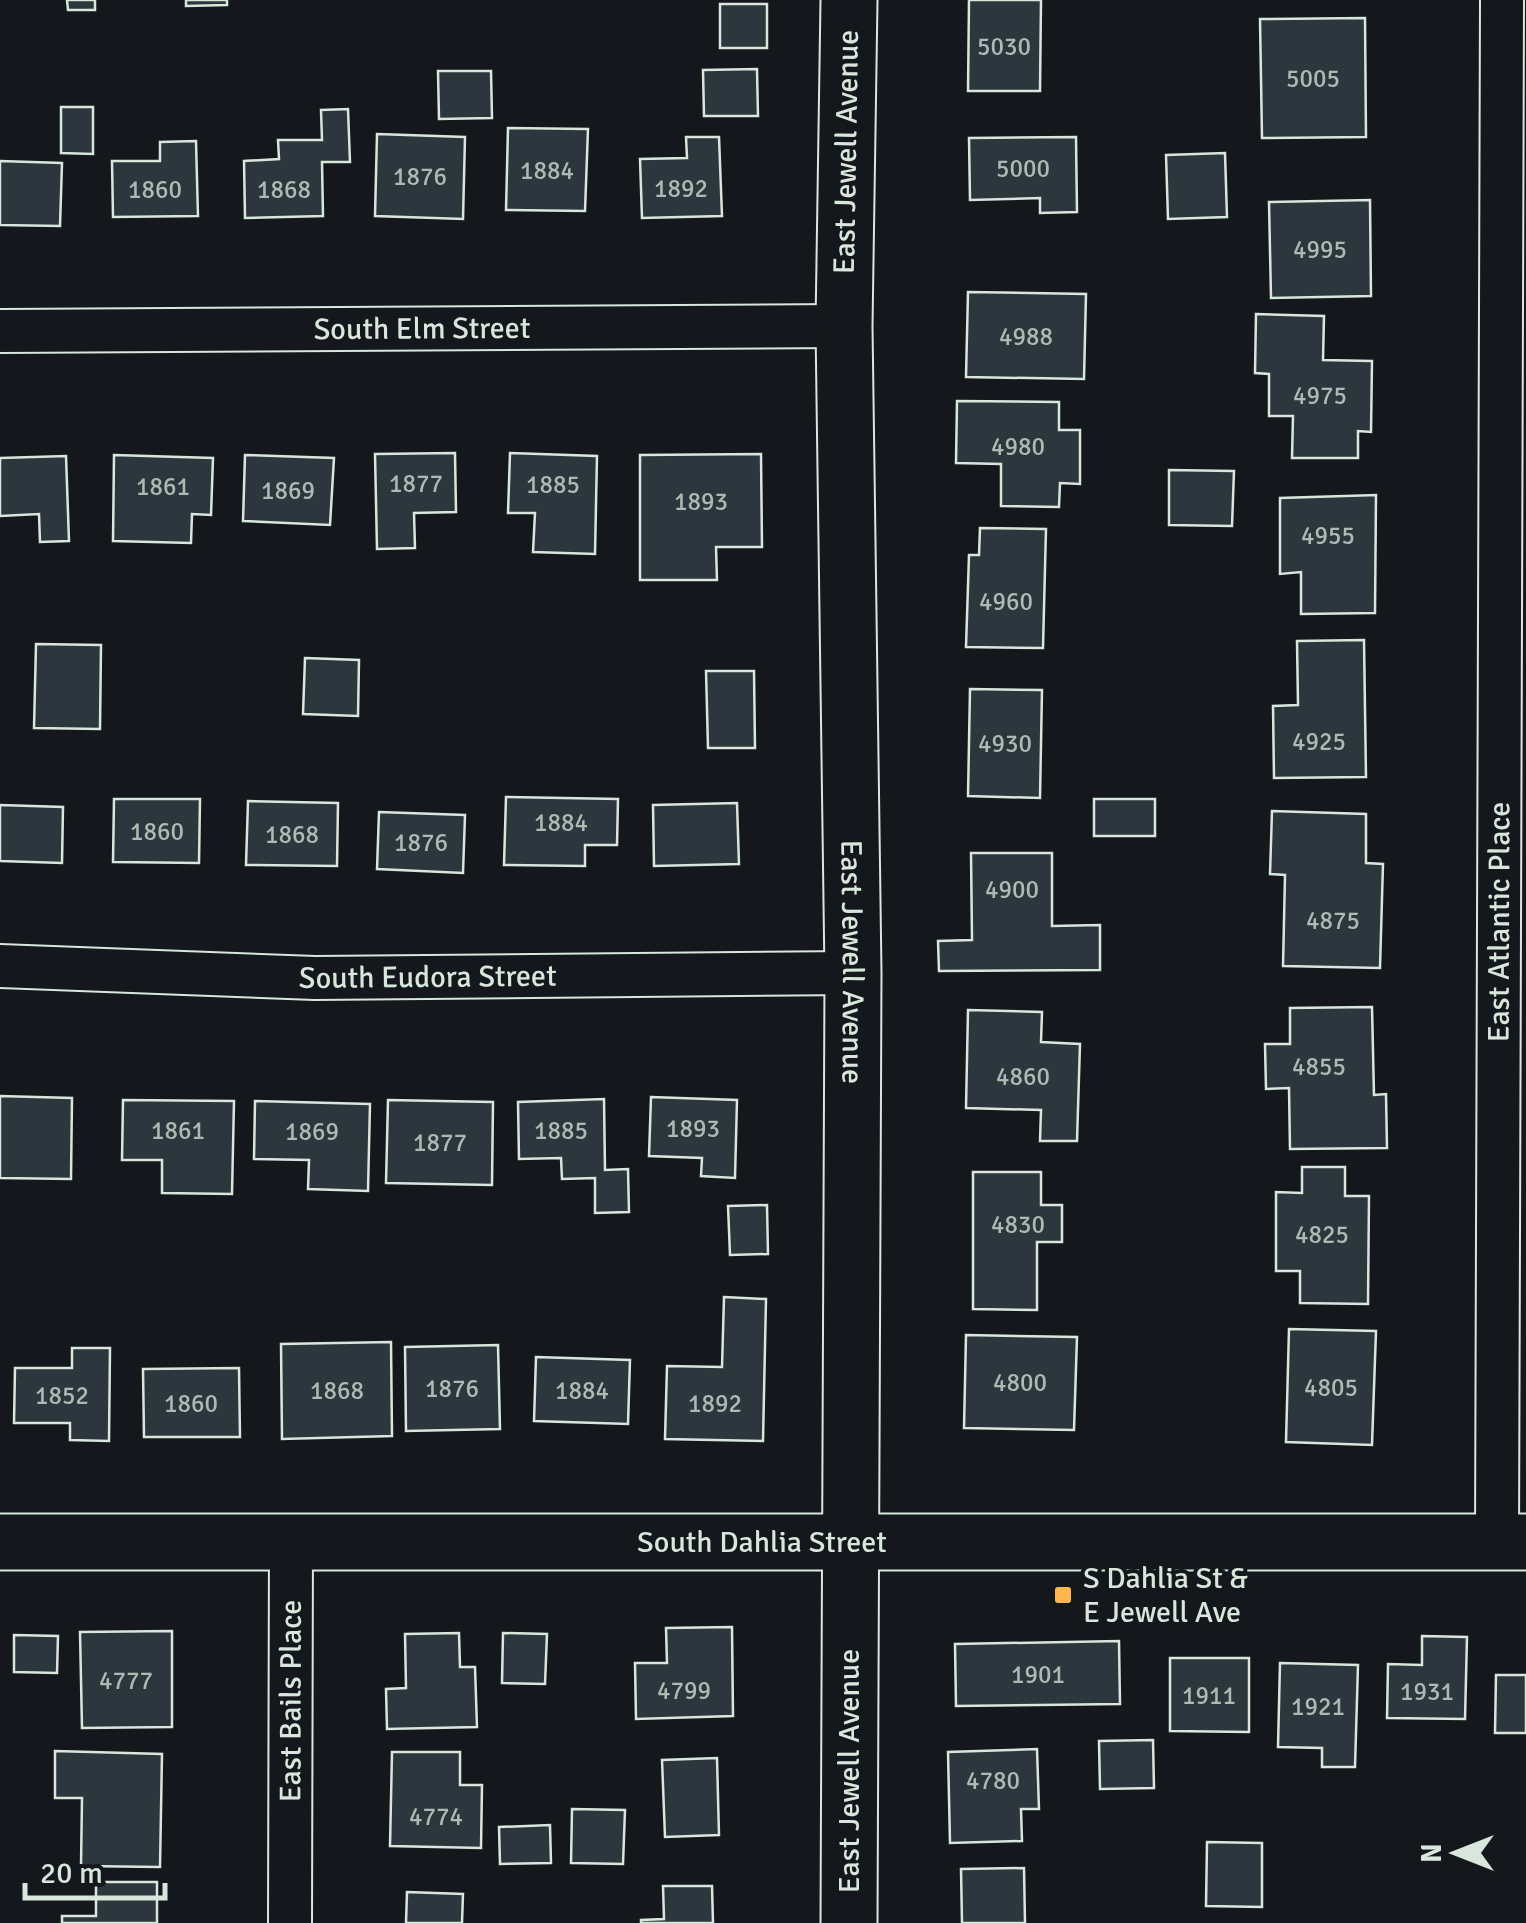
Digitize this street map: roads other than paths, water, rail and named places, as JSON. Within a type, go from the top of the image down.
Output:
[{"type":"street","name":"East Jewell Avenue","points":[[848,0],[844,326],[852,973],[849,1923]]},
{"type":"street","name":"East Atlantic Place","points":[[1502,0],[1512,1542]]},
{"type":"street","name":"South Elm Street","points":[[0,331],[844,326]]},
{"type":"street","name":"South Eudora Street","points":[[0,966],[315,978],[852,973]]},
{"type":"street","name":"East Bails Place","points":[[290,1923],[291,1540]]},
{"type":"street","name":"South Dahlia Street","points":[[0,1542],[1512,1542]]},
{"type":"place","name":"S Dahlia St & E Jewell Ave","points":[[1063,1595]]}]
